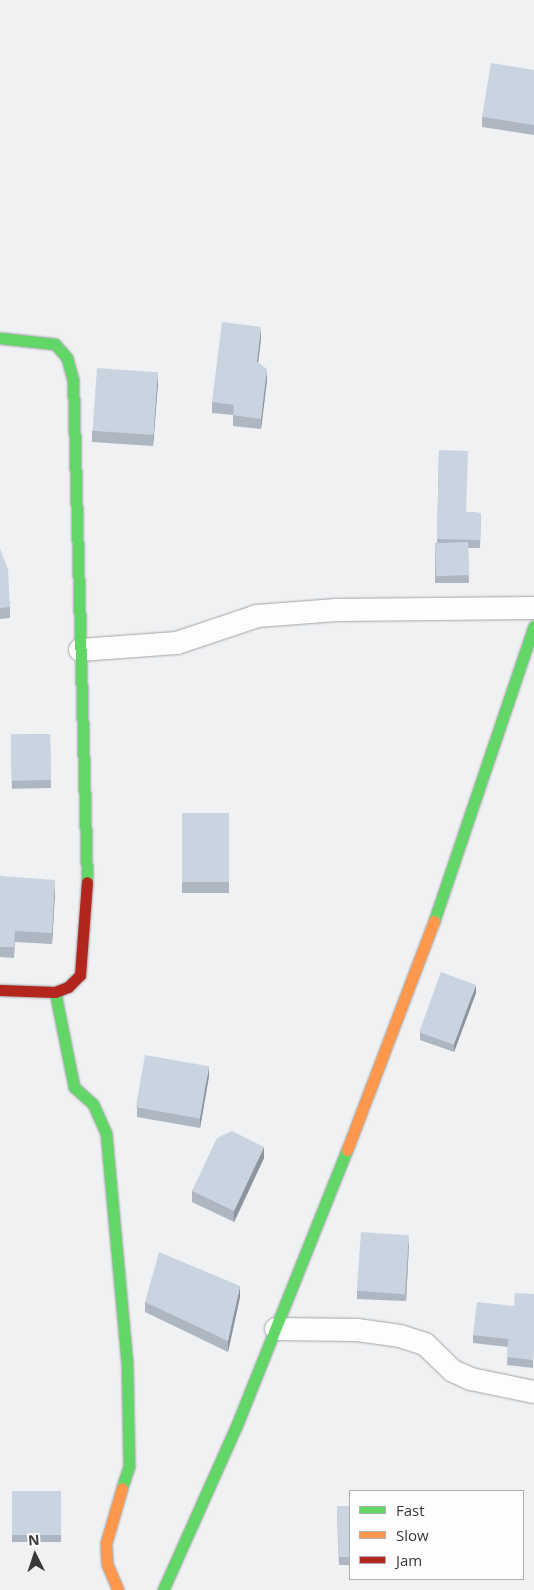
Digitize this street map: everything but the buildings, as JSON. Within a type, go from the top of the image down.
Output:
[{"type":"street","points":[[0,338],[54,344],[67,358],[74,380],[88,885],[80,975],[68,987],[55,992],[0,990]]},
{"type":"street","points":[[80,650],[177,643],[257,616],[337,610],[534,608]]},
{"type":"street","points":[[166,1589],[276,1329],[430,933],[534,626]]},
{"type":"street","points":[[55,992],[74,1087],[93,1104],[106,1133],[112,1185],[127,1364],[128,1466],[106,1543],[107,1564],[118,1590]]},
{"type":"street","points":[[276,1329],[358,1330],[400,1336],[425,1344],[453,1371],[471,1379],[534,1392]]},
{"type":"traffic: fast","points":[[0,338],[55,344],[67,358],[73,380],[87,882]]},
{"type":"traffic: fast","points":[[434,921],[534,626]]},
{"type":"traffic: fast","points":[[55,992],[74,1087],[93,1104],[106,1133],[127,1364],[129,1466],[122,1488]]},
{"type":"traffic: fast","points":[[163,1590],[236,1427],[347,1150]]},
{"type":"traffic: slow","points":[[347,1150],[434,921]]},
{"type":"traffic: slow","points":[[118,1590],[107,1564],[106,1543],[122,1488]]},
{"type":"traffic: jam","points":[[0,990],[55,992],[68,987],[80,975],[87,882]]}]
